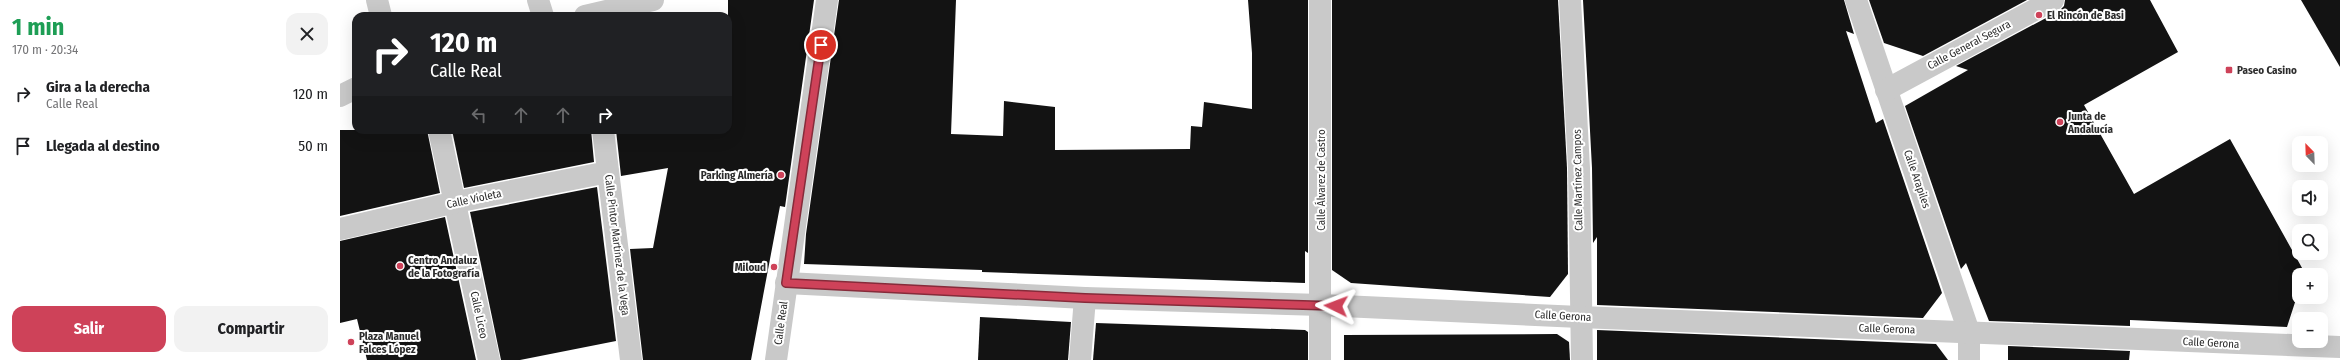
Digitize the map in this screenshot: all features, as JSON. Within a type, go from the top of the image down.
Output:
[{"type":"street","points":[[377,0],[380,12]]},
{"type":"street","points":[[538,0],[542,12]]},
{"type":"street","points":[[605,12],[653,0]]},
{"type":"street","name":"Calle Real","points":[[776,360],[827,0]]},
{"type":"street","name":"Calle Álvarez de Castro","points":[[1320,0],[1320,360]]},
{"type":"street","name":"Calle Martínez Campos","points":[[1570,0],[1580,168],[1580,317],[1582,360]]},
{"type":"street","name":"Calle Arapiles","points":[[1856,0],[1969,332],[1969,360]]},
{"type":"street","name":"Calle General Segura","points":[[1886,90],[2052,0]]},
{"type":"street","points":[[340,96],[352,90]]},
{"type":"street","name":"Calle Liceo","points":[[440,134],[456,202],[488,360]]},
{"type":"street","name":"Calle Pintor Martínez de la Vega","points":[[604,134],[631,360]]},
{"type":"street","name":"Calle Violeta","points":[[340,229],[456,202],[608,172]]},
{"type":"street","name":"Calle Gerona","points":[[786,283],[1085,298],[1321,305],[1580,317],[2340,347]]},
{"type":"street","points":[[1080,360],[1085,298]]},
{"type":"building","points":[[728,0],[814,0],[785,207],[780,206],[751,360],[643,360],[630,249],[653,248],[668,168],[621,176],[616,134],[732,134],[732,12],[728,12]]},
{"type":"building","points":[[839,0],[956,0],[951,134],[1003,136],[1004,101],[1055,107],[1055,150],[1190,149],[1191,126],[1202,127],[1204,102],[1252,109],[1252,53],[1248,0],[1308,0],[1308,253],[1305,251],[1305,283],[982,272],[982,270],[804,264],[806,234]]},
{"type":"building","points":[[1332,0],[1558,0],[1567,168],[1568,274],[1550,297],[1351,283],[1332,270]]},
{"type":"building","points":[[1583,0],[1844,0],[1854,34],[1846,31],[1876,123],[1883,119],[1942,293],[1923,318],[1597,305],[1597,237],[1593,243],[1592,168]]},
{"type":"building","points":[[1869,0],[2027,0],[1923,56],[1884,43]]},
{"type":"building","points":[[2065,0],[2150,0],[2178,52],[2084,105],[2134,194],[2230,139],[2292,250],[2292,260],[2298,260],[2302,268],[2292,268],[2292,304],[2294,304],[2287,327],[2130,320],[2130,326],[1989,321],[1966,263],[1961,269],[1905,106],[1968,70],[1956,66],[2059,11],[2064,6]]},
{"type":"building","points":[[2301,0],[2340,0],[2340,67]]},
{"type":"building","points":[[340,130],[352,130],[352,134],[428,134],[440,193],[340,216]]},
{"type":"building","points":[[453,134],[591,134],[594,162],[464,188]]},
{"type":"building","points":[[597,187],[616,341],[520,360],[501,360],[470,212]]},
{"type":"building","name":"Centro Andaluz de la Fotografía","points":[[445,217],[476,360],[367,360],[357,319],[340,323],[340,241]]},
{"type":"building","points":[[980,317],[1071,322],[1068,360],[978,360]]},
{"type":"building","points":[[1096,323],[1305,330],[1308,332],[1308,360],[1093,360]]},
{"type":"building","points":[[1597,330],[1936,344],[1948,360],[1597,360]]},
{"type":"building","points":[[1557,334],[1569,342],[1570,360],[1344,360],[1344,335]]},
{"type":"building","points":[[2008,346],[2130,351],[2129,360],[2008,360]]},
{"type":"place","name":"El Rincón de Basi","points":[[2039,15]]},
{"type":"place","name":"Paseo Casino","points":[[2229,70]]},
{"type":"place","name":"Junta de Andalucía","points":[[2060,122]]},
{"type":"place","name":"Parking Almería","points":[[781,175]]},
{"type":"place","name":"Centro Andaluz de la Fotografía","points":[[400,266]]},
{"type":"place","name":"Miloud","points":[[774,267]]},
{"type":"place","name":"Plaza Manuel Falces López","points":[[351,342]]},
{"type":"route","points":[[821,45],[786,283],[1085,298],[1336,306]]}]
